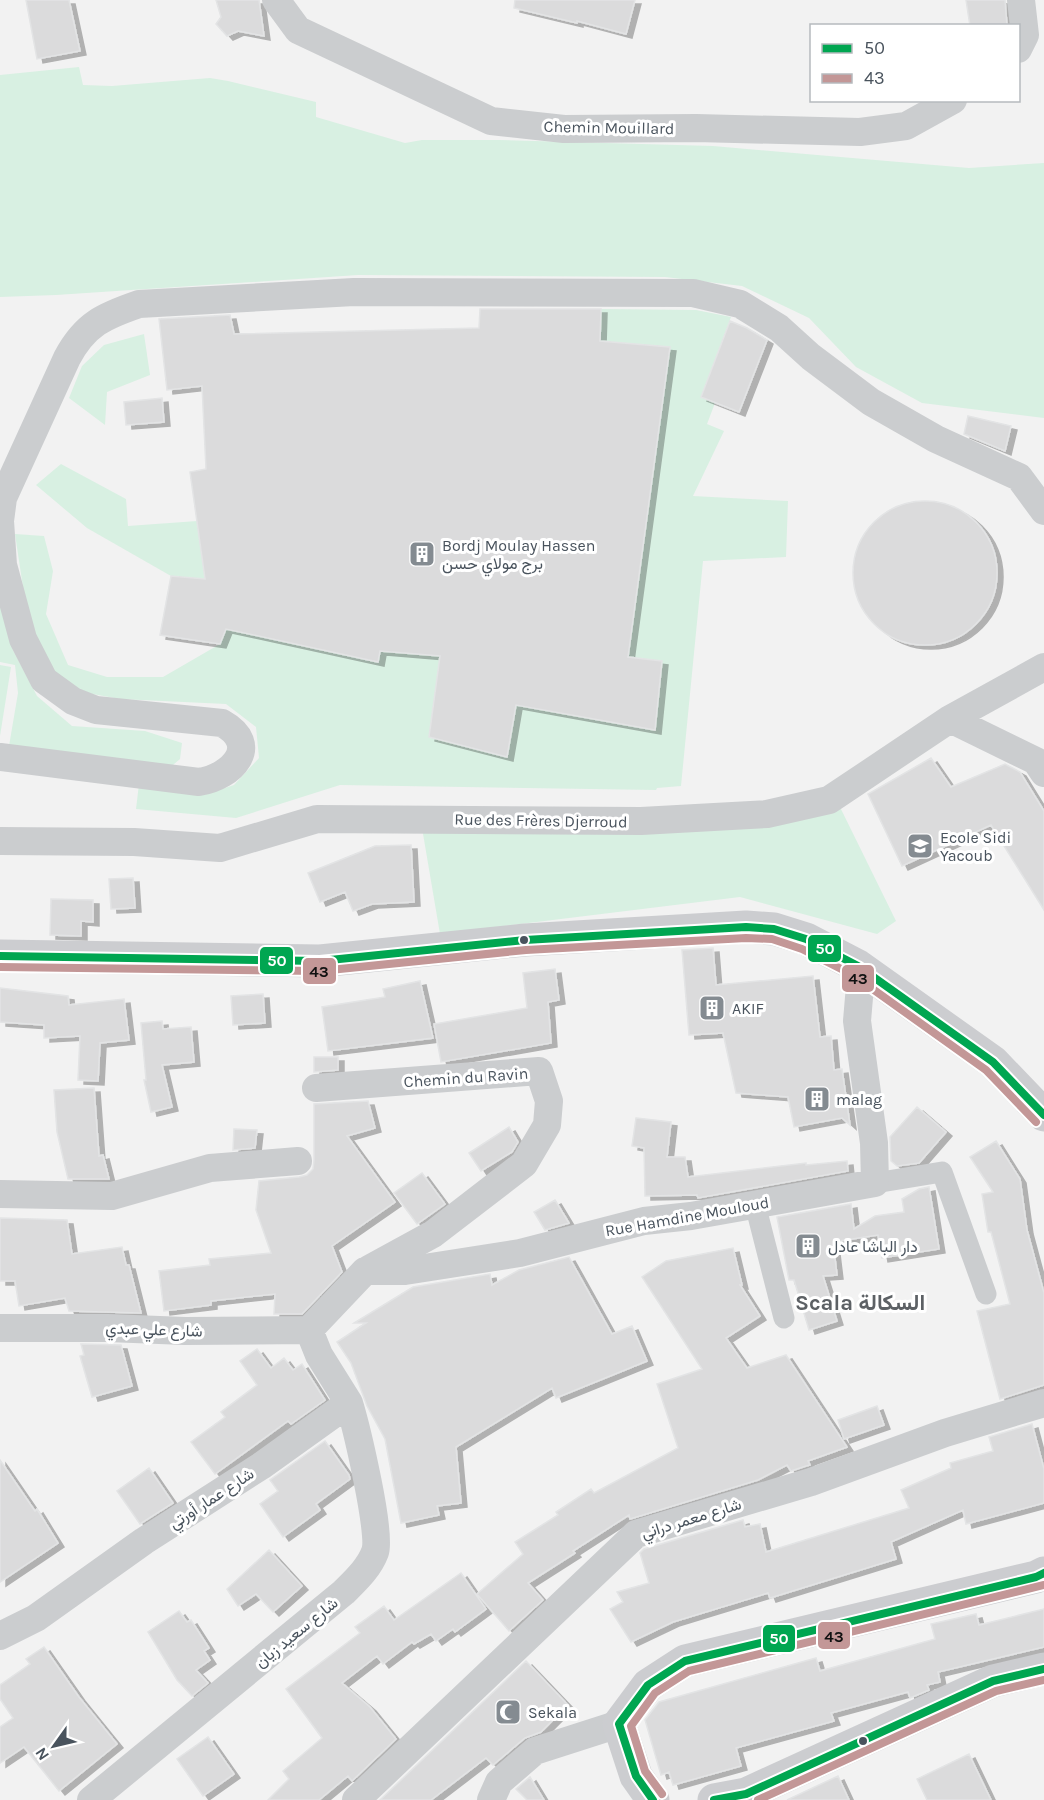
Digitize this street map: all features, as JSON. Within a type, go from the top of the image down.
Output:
[{"type":"main road","points":[[0,956],[320,961],[525,940],[746,927],[774,930],[806,939],[858,966],[993,1062],[1044,1115]]},
{"type":"main road","points":[[653,1800],[636,1776],[619,1724],[648,1685],[685,1661],[1036,1577],[1044,1573]]},
{"type":"main road","points":[[714,1800],[746,1794],[993,1681],[1044,1669]]},
{"type":"street","name":"Chemin Mouillard","points":[[276,0],[298,30],[491,121],[564,129],[696,128],[860,132],[906,126],[949,102]]},
{"type":"street","points":[[1020,45],[1025,35],[1022,0]]},
{"type":"street","points":[[0,757],[199,782],[213,780],[222,775],[233,766],[241,754],[242,747],[234,732],[222,723],[96,710],[73,701],[44,680],[23,639],[3,565],[0,521],[3,498],[67,358],[76,341],[93,324],[114,312],[139,304],[354,292],[693,293],[740,304],[778,328],[811,357],[871,402],[936,439],[1018,477],[1044,511]]},
{"type":"street","name":"Rue des Frères Djerroud","points":[[0,841],[134,842],[220,848],[316,819],[641,821],[767,814],[829,800],[950,719],[1044,667]]},
{"type":"street","points":[[950,719],[1036,761],[1044,773]]},
{"type":"street","points":[[858,966],[861,974],[857,1021],[874,1143],[875,1183],[942,1172],[986,1294]]},
{"type":"street","name":"Chemin du Ravin","points":[[316,1088],[539,1071],[549,1101],[547,1125],[524,1164],[433,1234],[364,1271]]},
{"type":"street","points":[[0,1194],[112,1196],[210,1168],[298,1161]]},
{"type":"street","name":"Rue Hamdine Mouloud","points":[[364,1271],[405,1271],[520,1253],[644,1221],[691,1216],[875,1183]]},
{"type":"street","points":[[755,1204],[783,1318]]},
{"type":"street","points":[[349,1403],[319,1355],[309,1330],[364,1271]]},
{"type":"street","name":"شارع علي عبدي","points":[[0,1328],[185,1331],[309,1330]]},
{"type":"street","name":"شارع عمار أورتي","points":[[0,1636],[36,1618],[144,1541],[261,1466],[349,1403]]},
{"type":"street","name":"شارع سعيد زيان","points":[[91,1800],[344,1592],[366,1569],[376,1550],[375,1530],[359,1434],[349,1403]]},
{"type":"street","name":"شارع معمر دراني","points":[[356,1800],[636,1534],[811,1482],[945,1433],[1044,1403]]},
{"type":"street","points":[[491,1800],[500,1782],[535,1751],[619,1724]]},
{"type":"green space","points":[[79,67],[83,85],[112,86],[210,78],[228,81],[316,102],[316,117],[405,143],[422,140],[499,140],[713,146],[969,168],[1044,163],[1044,418],[922,403],[856,367],[809,318],[742,286],[665,277],[358,275],[0,297],[0,75]]},
{"type":"green space","points":[[601,309],[696,310],[731,317],[701,397],[715,403],[707,424],[724,431],[693,496],[788,501],[786,557],[703,561],[681,786],[657,788],[656,790],[340,785],[236,818],[136,809],[139,784],[203,795],[234,785],[259,758],[256,727],[226,704],[120,699],[76,691],[46,668],[30,634],[15,534],[44,536],[53,571],[46,614],[68,665],[107,677],[163,677],[220,644],[226,629],[378,662],[380,651],[440,656],[429,737],[506,757],[516,705],[655,730],[661,662],[628,657],[670,347],[600,341]]},
{"type":"green space","points":[[144,334],[150,375],[107,392],[105,425],[69,398],[82,366],[104,345]]},
{"type":"green space","points":[[61,464],[126,499],[128,526],[197,521],[205,579],[171,576],[87,528],[36,485]]},
{"type":"green space","points":[[0,599],[13,650],[37,696],[72,726],[145,731],[182,743],[180,759],[167,770],[9,746],[18,693],[15,665],[0,662]]},
{"type":"green space","points":[[0,665],[11,667],[0,736]]},
{"type":"green space","points":[[837,801],[896,921],[877,934],[740,897],[440,934],[421,822]]},
{"type":"building","points":[[26,0],[69,0],[80,51],[37,59]]},
{"type":"building","points":[[216,0],[259,0],[264,36],[238,31],[227,36],[216,24],[221,17]]},
{"type":"building","points":[[515,0],[635,0],[626,34],[514,8]]},
{"type":"building","points":[[966,0],[1005,0],[1007,24],[970,24]]},
{"type":"building","name":"Bordj Moulay Hassen برج مولاي حسن","points":[[480,309],[601,309],[600,341],[670,347],[628,657],[662,661],[655,730],[516,705],[507,757],[429,737],[440,656],[380,651],[378,662],[226,629],[220,644],[160,635],[171,576],[205,579],[190,472],[206,469],[202,386],[167,390],[159,319],[230,315],[234,334],[479,328]]},
{"type":"building","points":[[730,321],[767,340],[739,412],[701,397]]},
{"type":"building","points":[[162,398],[164,422],[126,425],[124,402]]},
{"type":"building","points":[[968,416],[1011,426],[1005,451],[964,434]]},
{"type":"building","points":[[925,501],[953,506],[976,522],[992,545],[997,573],[992,601],[976,624],[953,640],[925,645],[897,640],[874,624],[858,601],[853,573],[858,545],[874,522],[897,506]]},
{"type":"building","name":"Ecole Sidi Yacoub","points":[[931,758],[951,787],[1005,764],[1020,772],[1044,811],[1044,910],[991,825],[902,866],[868,794]]},
{"type":"building","points":[[411,845],[414,902],[372,904],[353,911],[345,892],[320,902],[308,873],[375,846]]},
{"type":"building","points":[[133,878],[135,908],[111,909],[109,879]]},
{"type":"building","points":[[51,899],[93,900],[93,922],[81,921],[81,936],[50,935]]},
{"type":"building","points":[[713,948],[716,985],[813,976],[820,1037],[831,1036],[834,1070],[842,1069],[850,1125],[842,1118],[794,1127],[788,1097],[736,1093],[723,1033],[689,1035],[682,950]]},
{"type":"building","points":[[555,969],[559,1000],[548,1002],[551,1043],[441,1062],[434,1024],[527,1008],[523,973]]},
{"type":"building","points":[[420,981],[433,1038],[328,1051],[322,1007],[385,997],[383,989]]},
{"type":"building","points":[[0,988],[68,996],[69,1005],[124,999],[129,1040],[100,1043],[98,1081],[78,1080],[80,1036],[44,1038],[44,1025],[0,1022]]},
{"type":"building","points":[[263,994],[265,1023],[233,1025],[231,996]]},
{"type":"building","points":[[162,1021],[163,1029],[191,1027],[194,1062],[162,1065],[172,1107],[151,1112],[144,1080],[146,1080],[141,1023]]},
{"type":"building","points":[[314,1057],[338,1057],[338,1070],[314,1072]]},
{"type":"building","points":[[94,1088],[99,1156],[103,1155],[109,1179],[68,1179],[57,1132],[54,1090]]},
{"type":"building","points":[[368,1101],[375,1128],[347,1136],[395,1202],[332,1246],[342,1272],[302,1314],[274,1314],[275,1294],[211,1301],[211,1305],[164,1311],[159,1271],[210,1265],[209,1259],[271,1253],[256,1210],[259,1181],[299,1177],[307,1175],[313,1169],[314,1104]]},
{"type":"building","points":[[917,1107],[946,1132],[919,1163],[897,1166],[891,1161],[890,1137]]},
{"type":"building","points":[[636,1118],[671,1122],[667,1157],[685,1157],[688,1177],[806,1163],[806,1165],[847,1161],[848,1171],[698,1198],[697,1195],[645,1196],[644,1148],[632,1146]]},
{"type":"building","points":[[509,1127],[518,1142],[512,1152],[481,1171],[469,1153]]},
{"type":"building","points":[[234,1129],[257,1130],[255,1148],[233,1150]]},
{"type":"building","points":[[996,1141],[1020,1179],[1027,1230],[1044,1293],[1044,1385],[1000,1399],[977,1311],[1010,1304],[991,1232],[988,1232],[982,1194],[993,1192],[970,1157]]},
{"type":"building","points":[[422,1173],[445,1204],[417,1224],[394,1193]]},
{"type":"building","points":[[929,1187],[939,1249],[882,1258],[878,1235],[833,1242],[837,1275],[823,1276],[837,1321],[809,1330],[794,1280],[789,1280],[777,1217],[851,1204],[854,1229],[875,1216],[904,1212],[902,1199],[919,1189]]},
{"type":"building","points":[[555,1200],[569,1223],[545,1230],[534,1212]]},
{"type":"building","points":[[0,1218],[67,1220],[72,1254],[122,1247],[141,1313],[69,1311],[65,1298],[19,1306],[15,1281],[0,1281]]},
{"type":"building","points":[[733,1248],[742,1285],[740,1285],[760,1316],[726,1338],[747,1368],[786,1355],[847,1447],[808,1461],[810,1465],[791,1471],[787,1465],[758,1480],[630,1519],[629,1515],[528,1583],[543,1600],[509,1631],[477,1594],[523,1554],[515,1542],[558,1515],[556,1512],[591,1489],[594,1493],[678,1448],[657,1384],[702,1369],[642,1277],[666,1261]]},
{"type":"building","points":[[569,1257],[612,1334],[632,1326],[647,1361],[556,1398],[552,1388],[456,1447],[461,1503],[437,1506],[439,1515],[401,1523],[385,1439],[367,1406],[351,1363],[337,1342],[366,1323],[354,1323],[413,1287],[490,1274],[492,1285],[519,1270]]},
{"type":"building","points":[[81,1344],[121,1345],[132,1386],[92,1397],[80,1356],[84,1355]]},
{"type":"building","points":[[257,1349],[271,1368],[284,1358],[293,1370],[302,1364],[325,1400],[291,1424],[288,1421],[215,1474],[191,1442],[225,1417],[221,1412],[257,1385],[240,1361]]},
{"type":"building","points":[[877,1406],[884,1425],[844,1439],[838,1420]]},
{"type":"building","points":[[1032,1424],[1044,1469],[1044,1503],[966,1524],[963,1510],[891,1542],[896,1559],[770,1598],[768,1593],[673,1622],[631,1642],[610,1609],[623,1602],[617,1592],[649,1583],[640,1553],[644,1549],[743,1520],[745,1527],[760,1524],[766,1552],[909,1508],[901,1490],[951,1468],[950,1463],[993,1451],[989,1437]]},
{"type":"building","points":[[325,1441],[350,1479],[316,1504],[320,1510],[283,1537],[260,1504],[278,1491],[270,1480]]},
{"type":"building","points":[[0,1460],[35,1511],[37,1509],[58,1543],[0,1582]]},
{"type":"building","points":[[149,1468],[173,1503],[140,1524],[117,1491]]},
{"type":"building","points":[[269,1550],[302,1586],[273,1612],[256,1594],[238,1606],[227,1589]]},
{"type":"building","points":[[461,1573],[486,1609],[455,1632],[453,1629],[436,1641],[431,1634],[414,1644],[412,1642],[383,1664],[377,1656],[342,1683],[370,1707],[396,1739],[352,1781],[348,1776],[319,1800],[268,1800],[289,1779],[283,1771],[322,1738],[286,1689],[360,1633],[355,1627],[384,1606],[394,1620]]},
{"type":"building","points":[[1044,1609],[1044,1647],[938,1672],[940,1682],[927,1685],[929,1690],[910,1698],[908,1692],[831,1713],[834,1721],[736,1748],[741,1766],[673,1785],[669,1772],[661,1775],[645,1720],[659,1702],[816,1658],[820,1671],[935,1639],[931,1624],[976,1614],[979,1625]]},
{"type":"building","points":[[179,1611],[187,1622],[191,1620],[209,1648],[204,1651],[210,1660],[196,1670],[208,1683],[192,1696],[177,1680],[148,1632]]},
{"type":"building","points":[[44,1647],[79,1697],[117,1744],[59,1791],[24,1747],[0,1763],[0,1727],[13,1718],[0,1699],[0,1685],[30,1664],[26,1659]]},
{"type":"building","name":"Sekala","points":[[526,1661],[568,1705],[541,1732],[525,1738],[493,1765],[486,1758],[431,1800],[380,1800]]},
{"type":"building","points":[[208,1737],[234,1774],[203,1796],[177,1759]]},
{"type":"building","points":[[969,1754],[991,1800],[927,1800],[917,1779]]},
{"type":"building","points":[[838,1776],[849,1800],[787,1800]]},
{"type":"building","points":[[530,1777],[544,1800],[527,1800],[516,1789]]},
{"type":"transit line","name":"50","points":[[0,956],[320,961],[525,940],[746,927],[774,929],[806,939],[858,966],[993,1062],[1044,1115]]},
{"type":"transit line","name":"43","points":[[0,967],[320,971],[526,950],[746,938],[772,939],[802,949],[853,975],[986,1070],[1036,1122]]},
{"type":"transit line","name":"50","points":[[653,1800],[636,1776],[619,1724],[648,1685],[685,1661],[1036,1577],[1044,1573]]},
{"type":"transit line","name":"43","points":[[662,1794],[645,1771],[631,1726],[655,1693],[689,1671],[1044,1585]]},
{"type":"transit line","name":"50","points":[[714,1800],[746,1794],[993,1681],[1044,1669]]},
{"type":"transit line","name":"43","points":[[758,1800],[996,1691],[1044,1680]]},
{"type":"place","name":"Bordj Moulay Hassen برج مولاي حسن","points":[[422,554]]},
{"type":"place","name":"Ecole Sidi Yacoub","points":[[920,846]]},
{"type":"place","name":"AKIF","points":[[712,1008]]},
{"type":"place","name":"malag","points":[[817,1099]]},
{"type":"place","name":"دار الباشا عادل","points":[[808,1246]]},
{"type":"place","name":"Sekala","points":[[508,1712]]},
{"type":"district","name":"Scala السكالة","points":[[860,1302]]}]
